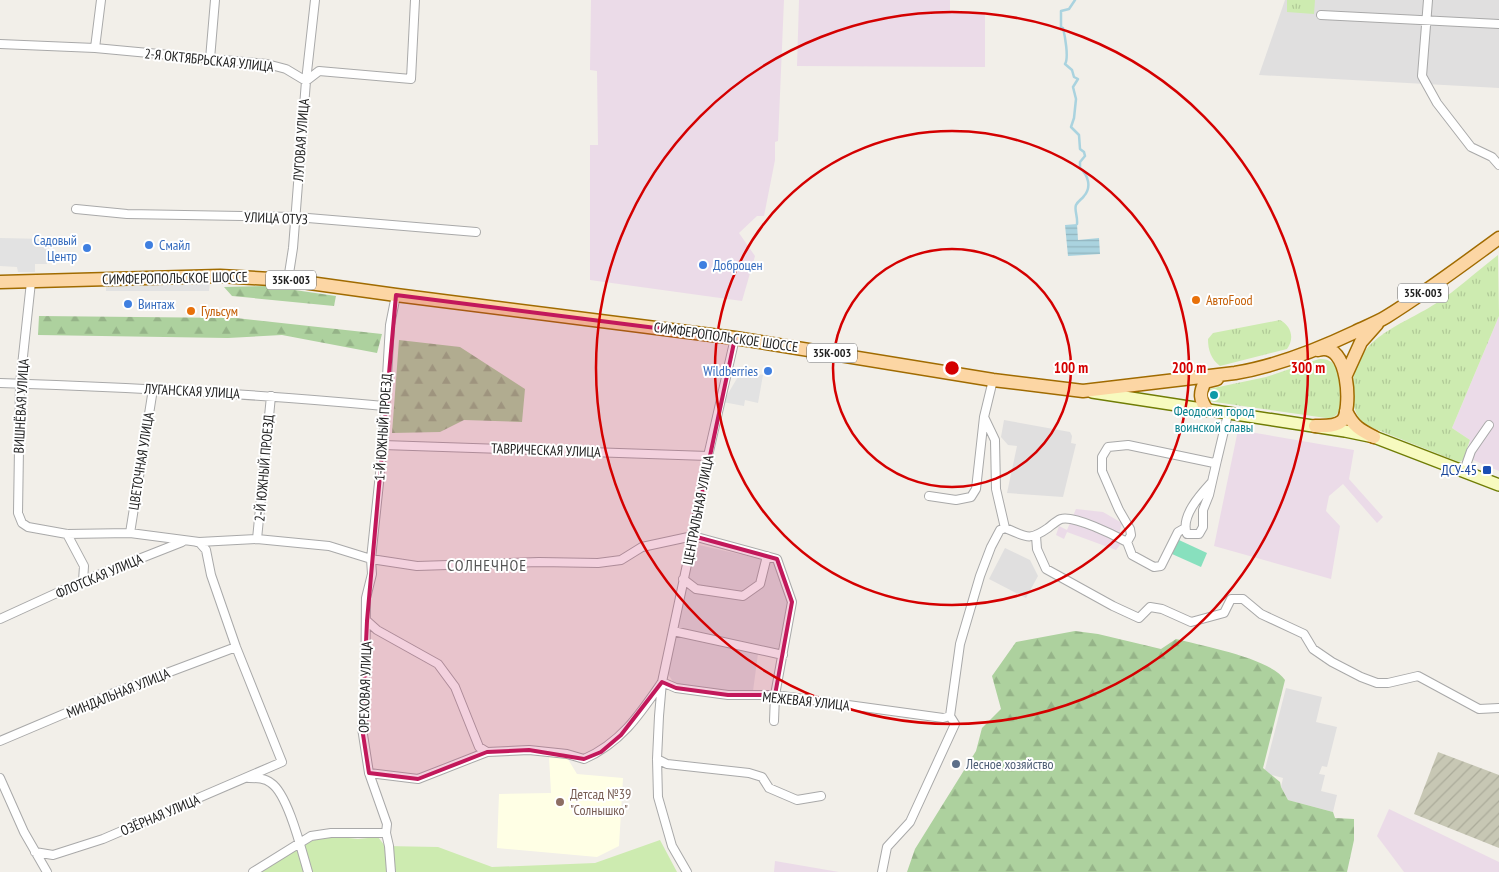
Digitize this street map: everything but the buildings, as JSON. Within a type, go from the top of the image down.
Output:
[{"type":"main road","name":"35К-003","points":[[1083,391],[1219,376],[1252,370],[1294,357],[1340,339],[1384,318],[1428,290],[1499,238]]},
{"type":"main road","name":"СИМФЕРОПОЛЬСКОЕ ШОССЕ","points":[[0,282],[220,276],[288,280],[736,338],[993,380],[1083,391],[1345,431],[1374,437],[1499,485]]},
{"type":"main road","points":[[1346,375],[1362,342],[1384,318]]},
{"type":"main road","points":[[1294,357],[1323,348],[1339,358],[1346,375],[1345,418],[1340,423],[1332,426],[1315,426]]},
{"type":"main road","points":[[1207,410],[1200,396],[1202,389],[1206,382],[1218,379],[1219,376]]},
{"type":"main road","points":[[1346,411],[1352,423],[1358,429],[1374,437]]},
{"type":"street","points":[[95,48],[101,0]]},
{"type":"street","points":[[210,59],[215,0]]},
{"type":"street","name":"ЛУГОВАЯ УЛИЦА","points":[[288,280],[294,248],[306,81],[315,0]]},
{"type":"street","points":[[306,81],[319,71],[411,79],[415,0]]},
{"type":"street","points":[[1428,0],[1422,76],[1436,103],[1471,147],[1492,157],[1499,165]]},
{"type":"street","points":[[1321,15],[1499,24]]},
{"type":"street","name":"2-Я ОКТЯБРЬСКАЯ УЛИЦА","points":[[0,44],[95,48],[267,64],[286,69],[306,81]]},
{"type":"street","name":"УЛИЦА ОТУЗ","points":[[76,209],[127,214],[296,217],[476,232]]},
{"type":"street","name":"ВИШНЁВАЯ УЛИЦА","points":[[31,282],[20,384],[18,513],[22,523],[28,527],[67,534]]},
{"type":"street","name":"1-Й ЮЖНЫЙ ПРОЕЗД","points":[[372,559],[383,445],[390,325],[396,295]]},
{"type":"street","name":"ЦЕНТРАЛЬНАЯ УЛИЦА","points":[[687,872],[672,846],[658,797],[656,759],[662,682],[708,456],[736,338]]},
{"type":"street","points":[[929,496],[956,500],[971,497],[976,489],[984,417],[993,380]]},
{"type":"street","name":"ЛУГАНСКАЯ УЛИЦА","points":[[0,383],[271,396],[384,406]]},
{"type":"street","name":"ЦВЕТОЧНАЯ УЛИЦА","points":[[130,533],[153,389]]},
{"type":"street","name":"2-Й ЮЖНЫЙ ПРОЕЗД","points":[[257,539],[271,396]]},
{"type":"street","points":[[1211,483],[1188,513],[1185,528],[1187,534],[1199,534],[1203,527],[1203,510],[1211,483],[1217,460],[1228,414]]},
{"type":"street","points":[[984,417],[995,440],[996,489],[1005,528]]},
{"type":"street","points":[[1464,471],[1471,451],[1489,426]]},
{"type":"street","name":"ТАВРИЧЕСКАЯ УЛИЦА","points":[[383,445],[708,456]]},
{"type":"street","points":[[1127,542],[1131,535],[1130,529],[1119,510],[1102,471],[1102,457],[1108,448],[1128,446],[1214,463],[1217,460]]},
{"type":"street","points":[[882,872],[887,847],[910,822],[955,724],[950,716],[960,644],[980,576],[1000,530],[1005,528],[1028,537],[1036,536],[1060,520],[1068,519],[1108,531],[1127,542],[1132,556],[1154,567],[1161,566],[1178,532],[1185,528]]},
{"type":"street","points":[[84,581],[84,566],[67,534],[130,533],[199,542],[257,539],[329,546],[372,559],[417,566],[539,562],[598,563],[621,560],[642,547],[693,536],[777,558],[792,602],[775,695],[774,720]]},
{"type":"street","points":[[1036,536],[1037,549],[1046,569],[1139,618],[1150,607],[1162,609],[1191,622],[1224,613],[1231,599],[1243,599],[1261,614],[1304,634],[1313,649],[1332,662],[1361,677],[1377,683],[1388,683],[1418,676],[1478,709],[1499,708]]},
{"type":"street","name":"ФЛОТСКАЯ УЛИЦА","points":[[0,619],[84,581],[179,542],[199,542]]},
{"type":"street","points":[[199,542],[206,550],[211,575],[236,647]]},
{"type":"street","points":[[684,580],[696,589],[743,596],[760,584],[767,556]]},
{"type":"street","name":"ОРЕХОВАЯ УЛИЦА","points":[[372,559],[372,574],[366,598],[365,709],[362,728],[369,773],[387,824],[386,833],[392,872]]},
{"type":"street","points":[[367,621],[377,630],[438,664],[455,687],[478,747],[486,752]]},
{"type":"street","points":[[673,631],[783,655]]},
{"type":"street","name":"МИНДАЛЬНАЯ УЛИЦА","points":[[0,741],[111,694],[236,647]]},
{"type":"street","name":"ОЗЁРНАЯ УЛИЦА","points":[[35,852],[53,855],[104,838],[282,762],[236,647]]},
{"type":"street","name":"ЦЕНТРАЛЬНАЯ УЛИЦА","points":[[369,773],[418,779],[486,752],[529,750],[567,754],[584,759],[601,752],[621,735],[642,711],[662,682]]},
{"type":"street","name":"МЕЖЕВАЯ УЛИЦА","points":[[662,682],[676,688],[728,695],[775,695],[943,718],[950,716]]},
{"type":"street","points":[[656,759],[666,764],[749,773],[762,777],[769,788],[797,800],[821,796]]},
{"type":"street","points":[[0,778],[24,832],[47,872]]},
{"type":"street","points":[[247,778],[261,778],[279,789],[300,843],[308,872]]},
{"type":"street","points":[[253,872],[311,836],[331,833],[386,833]]},
{"type":"highlighted area","points":[[396,295],[735,338],[693,536],[777,559],[792,602],[775,695],[728,695],[676,688],[662,682],[621,735],[601,752],[584,759],[529,750],[487,752],[418,779],[369,773],[362,728],[367,621]]},
{"type":"shaded area","points":[[591,0],[784,0],[778,141],[775,142],[775,160],[764,216],[757,216],[739,233],[755,256],[742,301],[590,280],[590,145],[598,145],[597,71],[590,70]]},
{"type":"shaded area","points":[[799,0],[950,0],[950,12],[985,12],[985,67],[797,66]]},
{"type":"shaded area","points":[[1285,0],[1499,0],[1499,88],[1259,75]]},
{"type":"shaded area","points":[[0,238],[47,239],[47,264],[35,264],[35,272],[18,272],[17,267],[0,266]]},
{"type":"shaded area","points":[[210,281],[209,291],[106,291],[106,283]]},
{"type":"shaded area","points":[[1499,316],[1499,471],[1466,457],[1470,440],[1452,428]]},
{"type":"shaded area","points":[[742,370],[763,375],[758,403],[745,400],[744,406],[723,402]]},
{"type":"shaded area","points":[[1004,420],[1070,432],[1072,436],[1071,443],[1076,444],[1063,497],[1007,493],[1017,446],[1008,445],[1001,437]]},
{"type":"shaded area","points":[[1238,430],[1354,450],[1349,479],[1383,517],[1377,523],[1343,484],[1329,496],[1326,511],[1340,526],[1331,579],[1214,546]]},
{"type":"shaded area","points":[[1076,509],[1103,512],[1122,523],[1118,539],[1123,541],[1116,550],[1067,532],[1064,539],[1056,535],[1059,526],[1067,530]]},
{"type":"shaded area","points":[[699,545],[774,562],[788,601],[778,649],[759,646],[753,691],[727,691],[676,686],[668,674],[694,551]]},
{"type":"shaded area","points":[[1005,548],[1030,560],[1038,576],[1026,598],[989,579]]},
{"type":"shaded area","points":[[1286,688],[1322,697],[1316,722],[1337,727],[1327,767],[1322,766],[1319,774],[1325,775],[1321,791],[1337,795],[1333,812],[1288,800],[1281,787],[1283,778],[1264,773]]},
{"type":"shaded area","points":[[1438,752],[1499,775],[1499,848],[1414,814]]},
{"type":"shaded area","name":"Детсад №39 \"Солнышко\"","points":[[549,756],[566,756],[577,774],[623,778],[619,846],[597,857],[497,848],[499,794],[551,793]]},
{"type":"shaded area","points":[[1389,809],[1499,862],[1499,872],[1404,872],[1377,836]]},
{"type":"shaded area","points":[[775,861],[839,872],[774,872]]},
{"type":"green space","points":[[1287,0],[1315,0],[1314,14],[1287,12]]},
{"type":"green space","points":[[1498,255],[1499,316],[1452,428],[1470,440],[1463,460],[1459,462],[1365,425],[1358,417],[1354,408],[1353,387],[1356,370],[1362,356],[1370,345],[1381,335],[1443,299]]},
{"type":"green space","points":[[267,286],[336,296],[334,306],[232,296],[224,287]]},
{"type":"green space","points":[[39,316],[236,318],[382,334],[377,353],[282,335],[228,338],[38,335]]},
{"type":"green space","points":[[1280,320],[1291,333],[1291,341],[1287,349],[1220,366],[1209,351],[1208,339],[1213,333]]},
{"type":"green space","points":[[399,340],[460,347],[525,389],[522,422],[464,420],[440,432],[392,433]]},
{"type":"green space","points":[[1319,359],[1326,360],[1335,365],[1339,376],[1340,407],[1337,414],[1333,417],[1326,418],[1208,401],[1209,389],[1266,377]]},
{"type":"green space","points":[[1179,540],[1207,553],[1201,567],[1172,554]]},
{"type":"green space","points":[[1075,631],[1098,634],[1161,649],[1176,639],[1251,659],[1277,672],[1285,680],[1263,768],[1280,782],[1288,800],[1333,812],[1335,818],[1354,819],[1354,840],[1347,872],[907,872],[915,849],[976,751],[982,728],[1001,709],[992,676],[1016,642]]},
{"type":"green space","points":[[329,836],[358,839],[378,837],[385,846],[438,847],[492,867],[595,863],[660,840],[677,872],[262,872],[305,843]]},
{"type":"water","points":[[1077,224],[1078,240],[1099,238],[1100,254],[1068,256],[1065,225]]},
{"type":"waterway","points":[[1075,0],[1069,9],[1061,11],[1061,27],[1063,28],[1066,47],[1067,57],[1065,64],[1072,70],[1074,77],[1078,79],[1073,87],[1076,99],[1071,127],[1079,135],[1080,149],[1084,152],[1085,156],[1080,162],[1080,168],[1088,181],[1088,189],[1076,205],[1077,224]]},
{"type":"place","name":"Смайл","points":[[149,245]]},
{"type":"place","name":"Садовый Центр","points":[[87,248]]},
{"type":"place","name":"Доброцен","points":[[703,265]]},
{"type":"place","name":"АвтоFood","points":[[1196,300]]},
{"type":"place","name":"Винтаж","points":[[128,304]]},
{"type":"place","name":"Гульсум","points":[[191,311]]},
{"type":"place","name":"Wildberries","points":[[768,371]]},
{"type":"place","name":"Феодосия город воинской славы","points":[[1214,395]]},
{"type":"place","name":"ДСУ-45","points":[[1487,470]]},
{"type":"place","name":"Лесное хозяйство","points":[[956,764]]},
{"type":"place","name":"Детсад №39 \"Солнышко\"","points":[[560,802]]},
{"type":"district","name":"СОЛНЕЧНОЕ","points":[[487,565]]}]
